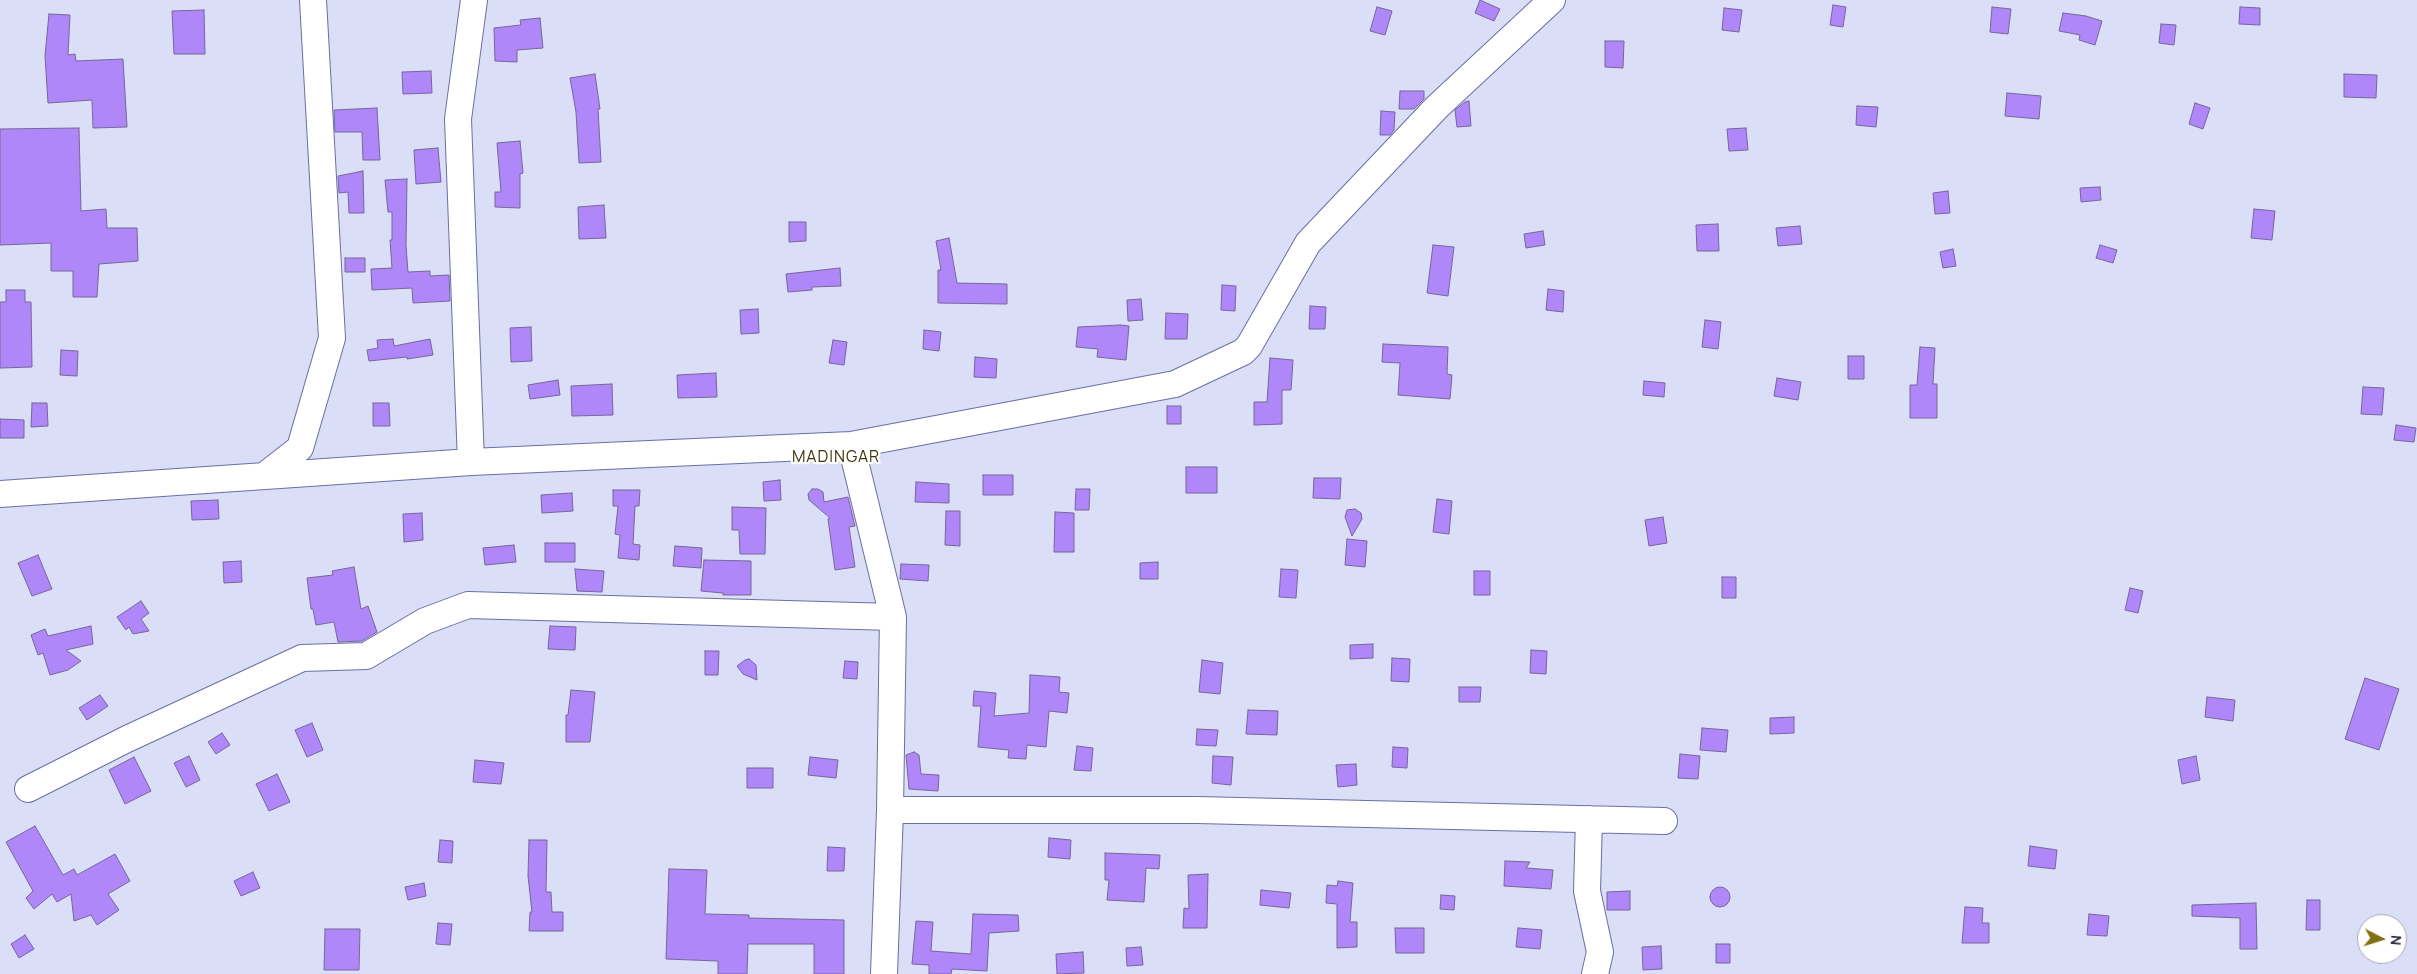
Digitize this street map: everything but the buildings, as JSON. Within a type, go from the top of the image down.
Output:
[{"type":"street","points":[[264,476],[300,448],[332,338],[313,0]]},
{"type":"street","points":[[471,462],[458,119],[474,0]]},
{"type":"street","points":[[0,494],[471,462],[851,445],[1175,384],[1243,352],[1249,346],[1308,243],[1437,107],[1552,0]]},
{"type":"street","points":[[851,445],[892,617],[890,810],[884,974]]},
{"type":"street","points":[[28,789],[127,739],[302,658],[366,656],[425,621],[468,605],[892,617]]},
{"type":"street","points":[[890,810],[1197,810],[1664,821]]},
{"type":"street","points":[[1589,820],[1587,891],[1600,952],[1595,974]]},
{"type":"district","name":"MADINGAR","points":[[836,458]]}]
